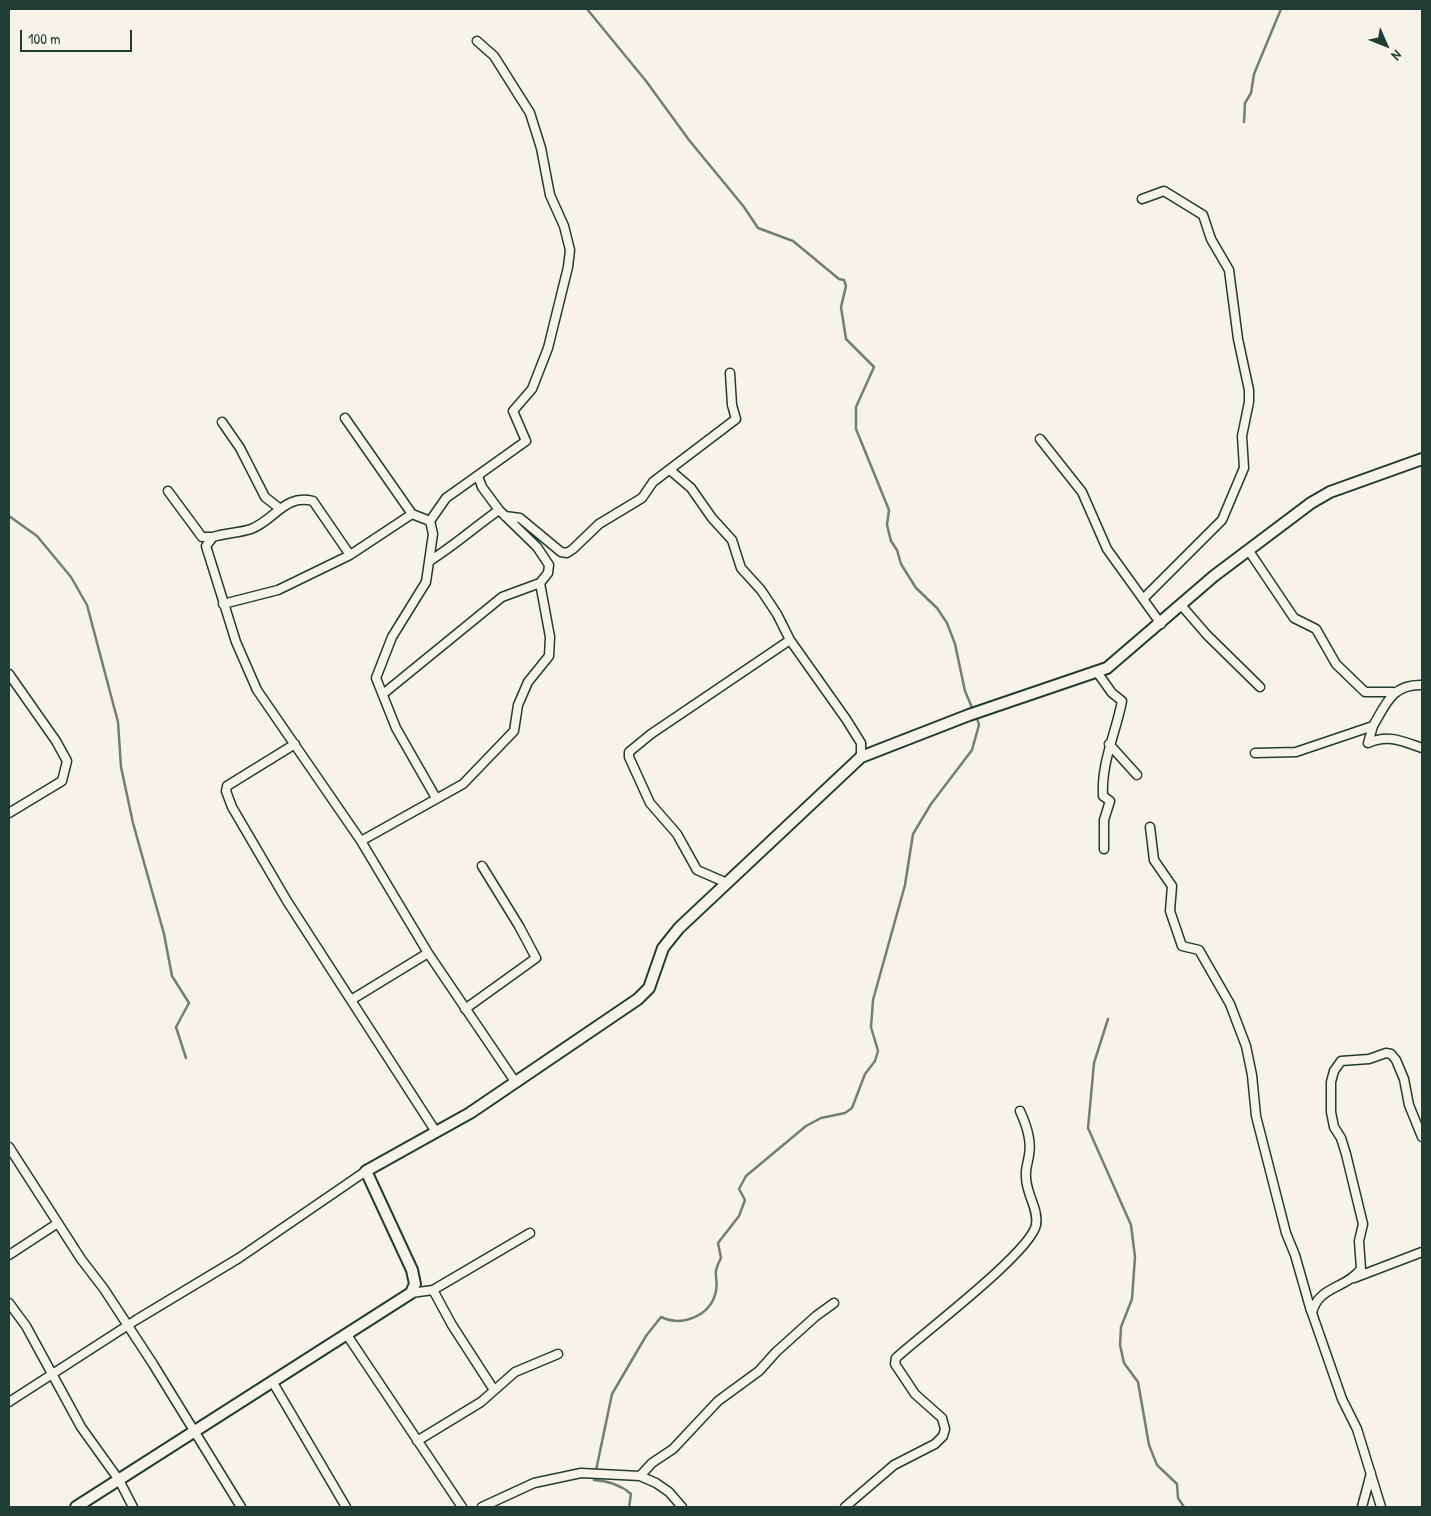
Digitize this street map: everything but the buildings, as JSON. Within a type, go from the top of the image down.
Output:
[{"type":"street","points":[[436,798],[396,728],[376,678],[392,637],[426,582],[431,560],[433,534],[430,520],[446,498],[526,441],[513,411],[532,389],[548,348],[568,267],[570,250],[564,226],[550,195],[541,148],[530,113],[494,56],[477,41]]},
{"type":"street","points":[[1142,199],[1164,191],[1203,215],[1211,239],[1230,270],[1238,339],[1249,390],[1242,436],[1244,468],[1222,520],[1143,599]]},
{"type":"street","points":[[431,560],[451,548],[479,524],[502,513],[520,518],[561,552],[567,553],[599,524],[642,498],[653,482],[736,419],[732,405],[730,373]]},
{"type":"street","points":[[345,418],[412,514],[430,520]]},
{"type":"street","points":[[222,422],[240,448],[265,497],[280,508]]},
{"type":"street","points":[[1040,439],[1082,492],[1107,549],[1161,624]]},
{"type":"street","points":[[9,1402],[54,1375],[127,1326],[239,1258],[366,1172],[516,1083],[638,999],[649,988],[663,948],[679,928],[861,757],[980,711],[1098,672],[1118,659],[1161,624],[1214,576],[1249,551],[1261,539],[1330,492],[1422,459]]},
{"type":"street","points":[[670,470],[691,488],[712,518],[732,540],[741,568],[761,590],[777,614],[790,640],[846,719],[861,744],[861,757]]},
{"type":"street","points":[[382,694],[502,597],[540,583],[548,573],[549,565],[537,547],[502,513],[482,487],[478,476]]},
{"type":"street","points":[[168,491],[202,537],[236,642],[257,690],[361,841],[428,952],[516,1083]]},
{"type":"street","points":[[202,537],[213,538],[251,529],[266,521],[280,508],[302,498],[313,501],[350,555]]},
{"type":"street","points":[[223,604],[278,590],[350,555],[412,514]]},
{"type":"street","points":[[206,546],[213,538]]},
{"type":"street","points":[[1249,551],[1294,618],[1316,629],[1336,664],[1365,692],[1394,692],[1410,685],[1422,685]]},
{"type":"street","points":[[361,841],[463,784],[514,731],[518,705],[528,682],[549,656],[550,637],[540,583]]},
{"type":"street","points":[[1181,605],[1207,635],[1260,687]]},
{"type":"street","points":[[728,883],[697,870],[677,834],[650,803],[628,757],[629,752],[651,734],[790,640]]},
{"type":"street","points":[[1098,672],[1112,693],[1122,701],[1119,718],[1109,744],[1102,782],[1102,796],[1110,801],[1104,820],[1104,849]]},
{"type":"street","points":[[9,674],[56,741],[67,761],[62,781],[9,812]]},
{"type":"street","points":[[1394,692],[1373,726],[1368,743],[1378,738],[1392,737],[1422,748]]},
{"type":"street","points":[[1255,753],[1296,752],[1373,726]]},
{"type":"street","points":[[295,744],[227,786],[226,791],[232,807],[262,858],[436,1132]]},
{"type":"street","points":[[1109,744],[1138,775]]},
{"type":"street","points":[[1150,827],[1154,860],[1172,886],[1170,911],[1182,946],[1199,950],[1230,1004],[1246,1046],[1252,1075],[1256,1116],[1286,1233],[1295,1254],[1312,1313],[1342,1398],[1357,1429],[1381,1507]]},
{"type":"street","points":[[465,1009],[536,958],[519,926],[482,866]]},
{"type":"street","points":[[351,1000],[428,952]]},
{"type":"street","points":[[1354,1278],[1361,1269],[1359,1241],[1363,1224],[1346,1154],[1341,1138],[1334,1127],[1330,1092],[1334,1071],[1341,1061],[1369,1059],[1386,1053],[1391,1054],[1396,1060],[1404,1079],[1409,1105],[1422,1137]]},
{"type":"street","points":[[845,1507],[894,1465],[935,1444],[943,1436],[946,1429],[942,1418],[915,1394],[902,1378],[895,1364],[896,1358],[1007,1264],[1025,1245],[1036,1226],[1035,1208],[1025,1178],[1030,1154],[1029,1140],[1020,1111]]},
{"type":"street","points":[[9,1147],[58,1223],[104,1289],[241,1507]]},
{"type":"street","points":[[366,1172],[412,1270],[415,1284],[411,1293]]},
{"type":"street","points":[[9,1255],[58,1223]]},
{"type":"street","points":[[76,1507],[196,1433],[272,1381],[411,1293],[433,1290],[530,1233]]},
{"type":"street","points":[[1312,1313],[1314,1303],[1319,1296],[1354,1278],[1422,1252]]},
{"type":"street","points":[[433,1290],[452,1325],[494,1390]]},
{"type":"street","points":[[9,1303],[26,1326],[81,1427],[119,1480],[133,1507]]},
{"type":"street","points":[[640,1476],[652,1463],[673,1449],[718,1401],[759,1371],[802,1328],[834,1303]]},
{"type":"street","points":[[347,1335],[462,1507]]},
{"type":"street","points":[[417,1441],[481,1402],[516,1372],[558,1354]]},
{"type":"street","points":[[272,1381],[346,1507]]},
{"type":"street","points":[[482,1507],[534,1483],[581,1473],[640,1476],[656,1482],[669,1492],[682,1507]]},
{"type":"street","points":[[1362,1507],[1371,1473]]},
{"type":"waterway","points":[[587,9],[646,81],[689,140],[744,207],[758,228],[793,241],[839,279],[844,280],[846,286],[841,307],[846,339],[874,367],[856,407],[856,429],[889,510],[887,525],[891,541],[897,550],[901,564],[916,588],[937,608],[947,623],[955,644],[965,691],[973,710]]},
{"type":"waterway","points":[[1244,122],[1245,103],[1251,93],[1254,74],[1281,9]]},
{"type":"waterway","points":[[9,516],[37,536],[71,577],[87,605],[118,722],[121,767],[133,823],[164,934],[172,976],[189,1003],[176,1027],[186,1058]]},
{"type":"waterway","points":[[629,1507],[631,1494],[614,1484],[594,1480],[612,1394],[646,1336],[661,1317],[669,1320],[686,1320],[702,1313],[713,1300],[717,1286],[716,1269],[721,1258],[718,1243],[739,1216],[745,1200],[739,1189],[746,1176],[806,1126],[821,1118],[845,1113],[852,1108],[865,1074],[875,1061],[878,1051],[871,1027],[873,1000],[905,885],[913,834],[931,804],[972,750],[979,725],[976,715]]},
{"type":"waterway","points":[[1108,1019],[1094,1063],[1088,1128],[1131,1225],[1135,1257],[1132,1299],[1121,1327],[1120,1345],[1124,1363],[1138,1382],[1149,1445],[1157,1465],[1177,1484],[1178,1498],[1184,1507]]}]
